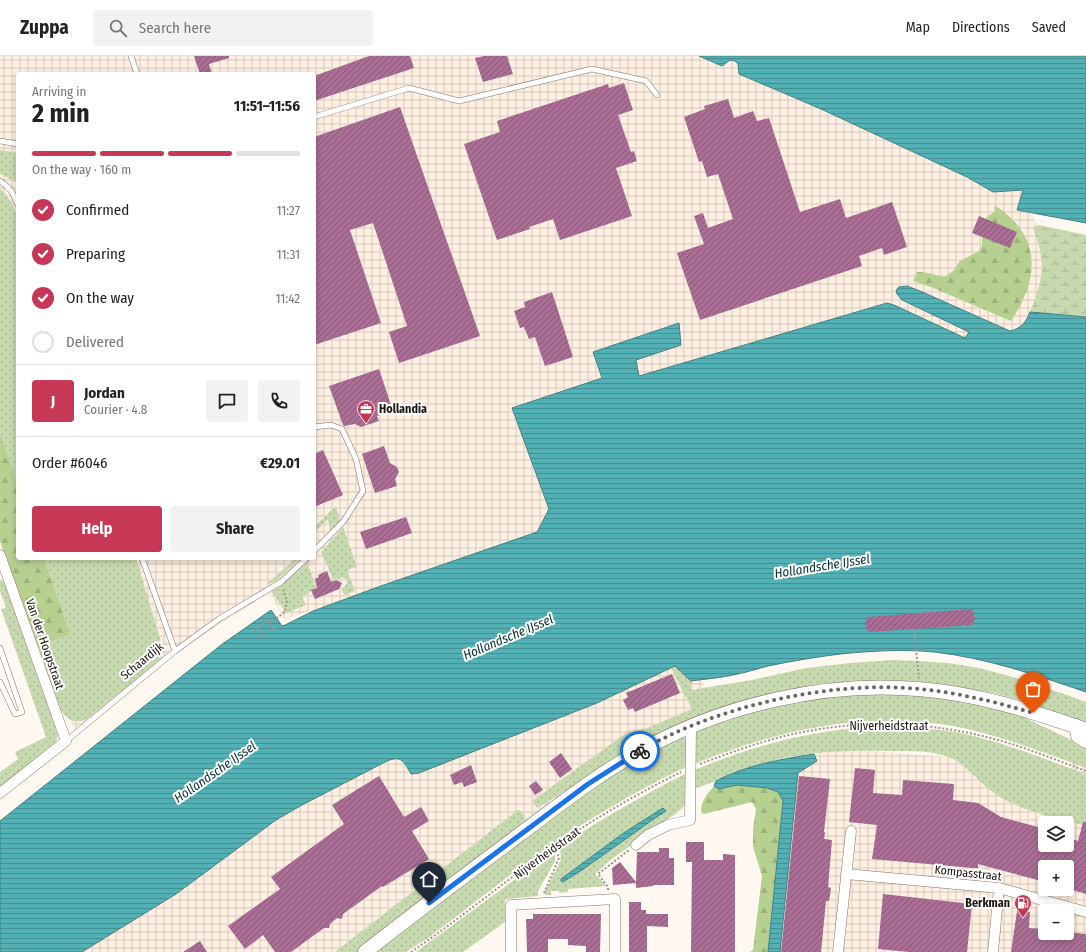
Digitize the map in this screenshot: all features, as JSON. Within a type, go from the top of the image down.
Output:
[{"type":"street","name":"Van der Hoopstraat","points":[[0,555],[2,570],[66,741]]},
{"type":"street","points":[[365,952],[454,883],[588,784],[643,749],[691,726],[733,711],[775,700],[819,692],[846,689],[920,689],[994,702],[1081,728],[1078,736],[1086,741]]},
{"type":"street","points":[[636,844],[648,835],[668,825],[690,820],[691,726]]},
{"type":"street","name":"Schaardijk","points":[[0,793],[66,741]]},
{"type":"street","points":[[838,952],[851,831]]},
{"type":"street","name":"Kompasstraat","points":[[846,874],[999,888],[1086,912]]},
{"type":"street","points":[[993,952],[999,888]]},
{"type":"street","points":[[511,952],[511,905],[612,899],[615,952]]},
{"type":"lane","points":[[131,56],[136,72]]},
{"type":"lane","points":[[316,116],[409,88],[459,102],[592,69],[646,81],[657,96]]},
{"type":"lane","points":[[0,141],[16,144]]},
{"type":"lane","points":[[0,181],[8,186],[14,193],[16,199]]},
{"type":"lane","points":[[316,428],[331,425],[342,429],[356,459],[363,491],[343,522],[316,549]]},
{"type":"lane","points":[[143,560],[175,651]]},
{"type":"lane","name":"Schaardijk","points":[[66,741],[175,651],[219,619],[281,582],[305,560]]},
{"type":"lane","points":[[0,648],[22,712],[15,714],[0,682]]},
{"type":"path","points":[[270,623],[285,612],[287,601],[281,582]]},
{"type":"path","points":[[253,631],[267,619],[276,632]]},
{"type":"path","points":[[258,638],[272,626]]},
{"type":"path","points":[[914,629],[920,689]]},
{"type":"path","name":"Nijverheidstraat","points":[[411,952],[554,846],[626,801],[691,768],[733,751],[789,735],[812,730],[846,726],[889,724],[933,726],[977,734],[1086,771]]},
{"type":"path","points":[[612,899],[608,887],[598,874],[636,844]]},
{"type":"path","points":[[540,903],[558,858],[554,846]]},
{"type":"shaded area","points":[[0,56],[758,56],[1023,190],[1048,254],[1034,327],[559,513],[542,542],[284,619],[270,594],[266,595],[177,651],[75,733],[0,541]]},
{"type":"shaded area","points":[[686,646],[717,713],[638,736],[353,952],[53,952],[334,772]]},
{"type":"shaded area","points":[[1086,711],[1086,952],[764,952],[767,809],[794,754],[835,748],[948,757],[1058,815]]},
{"type":"green space","points":[[0,150],[16,153],[16,182],[0,174]]},
{"type":"green space","points":[[0,189],[11,202],[16,212],[16,479],[0,433]]},
{"type":"green space","points":[[994,205],[1010,217],[1021,230],[1028,244],[1031,258],[1031,273],[1027,289],[1021,305],[1011,321],[931,287],[913,281],[917,272],[945,277],[953,271],[960,261],[979,251],[982,245],[982,225],[987,217],[995,211]]},
{"type":"green space","points":[[1039,225],[1086,235],[1086,317],[1030,312],[1042,271],[1038,242],[1033,227]]},
{"type":"green space","points":[[0,433],[16,479],[16,560],[45,560],[70,634],[37,647],[0,541]]},
{"type":"green space","points":[[336,506],[340,521],[330,532],[328,519],[316,531],[316,525]]},
{"type":"green space","points":[[343,527],[357,567],[347,570],[355,591],[344,595],[342,589],[349,579],[333,579],[321,552]]},
{"type":"green space","points":[[45,560],[137,560],[162,645],[162,659],[87,719],[79,721],[69,719],[61,710],[37,647],[70,634]]},
{"type":"green space","points":[[294,560],[299,560],[276,581],[266,585]]},
{"type":"green space","points":[[307,563],[316,588],[302,597],[306,605],[286,613],[271,591],[282,585]]},
{"type":"green space","points":[[0,579],[4,582],[58,735],[57,740],[53,744],[0,787],[0,772],[18,759],[15,752],[46,737],[1,609],[6,608],[0,591]]},
{"type":"green space","points":[[893,660],[957,664],[1006,675],[1086,702],[1086,723],[998,694],[949,685],[911,681],[834,685],[628,753],[537,808],[532,801],[629,731],[645,729],[692,709],[671,668],[675,666],[691,681],[691,690],[752,680],[806,668]]},
{"type":"green space","points":[[860,694],[915,695],[944,698],[1013,712],[1086,747],[1086,768],[1020,744],[987,734],[939,724],[896,721],[869,721],[817,727],[793,732],[768,738],[694,764],[695,733],[698,729],[789,702]]},
{"type":"green space","points":[[898,727],[967,734],[1019,750],[1086,774],[1086,826],[1074,823],[1074,816],[1049,816],[1020,807],[993,792],[962,765],[948,757],[927,752],[849,751],[793,756],[757,766],[694,789],[694,770],[716,761],[779,741],[844,729]]},
{"type":"green space","points":[[681,736],[688,744],[689,766],[620,801],[563,837],[428,938],[406,952],[372,952],[536,829],[625,766]]},
{"type":"green space","points":[[689,772],[687,800],[683,808],[671,818],[635,838],[637,841],[609,861],[595,874],[606,886],[568,889],[568,892],[559,893],[559,891],[551,891],[551,895],[545,895],[545,891],[561,860],[560,848],[562,845],[640,798]],"holes":[[[663,808],[658,816],[582,870],[563,882],[561,881],[561,879],[625,832]]]},
{"type":"green space","points":[[737,785],[767,788],[778,792],[783,802],[768,952],[750,952],[753,950],[762,876],[753,847],[753,829],[756,809],[752,802],[704,814],[701,812],[703,801],[714,786],[719,789]]},
{"type":"green space","points":[[518,810],[522,812],[528,825],[359,952],[335,952]]},
{"type":"green space","points":[[551,853],[555,855],[555,861],[538,891],[538,896],[505,899],[505,922],[463,952],[416,952]]},
{"type":"water","points":[[699,56],[1086,56],[1086,223],[1017,210],[1023,190],[993,192],[967,177],[821,109],[739,74],[738,64],[735,61],[730,60],[722,66]]},
{"type":"water","name":"Hollandsche IJssel","points":[[907,286],[1010,331],[1023,324],[1030,312],[1086,317],[1086,692],[1030,673],[973,658],[922,651],[887,651],[840,654],[777,664],[728,676],[691,681],[675,666],[597,703],[419,773],[411,774],[404,763],[399,759],[387,761],[276,820],[176,894],[82,952],[0,952],[0,821],[221,645],[271,610],[282,626],[313,611],[378,587],[537,532],[549,509],[512,408],[602,378],[593,352],[679,323],[681,345],[636,360],[639,376],[887,303],[965,338],[969,332],[902,300],[897,294],[896,290],[899,287]]},
{"type":"water","points":[[814,754],[817,761],[798,773],[780,952],[768,952],[783,801],[778,792],[767,788],[737,785],[719,789],[714,786],[716,781],[728,775],[752,767]]},
{"type":"water","points":[[663,808],[666,811],[582,870],[563,882],[561,881],[561,879],[625,832]]},
{"type":"building","points":[[194,56],[229,56],[229,58],[209,64],[211,72],[199,72]]},
{"type":"building","points":[[369,56],[410,56],[414,68],[316,100],[316,75]]},
{"type":"building","points":[[484,56],[507,56],[513,74],[483,82],[475,58]]},
{"type":"building","points":[[624,83],[633,110],[618,115],[631,152],[634,151],[637,161],[616,168],[632,216],[560,240],[553,219],[529,227],[530,229],[497,240],[464,144],[500,132],[497,121],[608,84],[609,88]]},
{"type":"building","points":[[728,99],[734,118],[753,111],[757,121],[769,118],[800,212],[840,199],[846,218],[892,202],[907,247],[884,255],[882,248],[859,256],[862,266],[700,320],[677,253],[704,244],[694,216],[703,213],[708,228],[733,219],[718,174],[707,177],[702,161],[699,162],[684,117],[705,109],[704,106]]},
{"type":"building","points":[[400,107],[480,336],[399,363],[389,332],[407,326],[373,223],[350,230],[381,323],[316,344],[316,136]]},
{"type":"building","points":[[979,216],[1017,232],[1010,248],[972,233]]},
{"type":"building","points":[[552,292],[573,357],[545,366],[535,337],[529,339],[524,327],[520,328],[514,311],[525,307],[524,302]]},
{"type":"building","points":[[379,369],[393,411],[377,416],[379,421],[361,427],[355,424],[344,426],[329,386]]},
{"type":"building","points":[[384,446],[390,463],[397,467],[399,472],[395,479],[397,486],[375,493],[362,454]]},
{"type":"building","points":[[323,450],[343,495],[316,506],[316,453]]},
{"type":"building","points":[[406,517],[412,533],[366,549],[360,532]]},
{"type":"building","points":[[327,571],[331,582],[336,580],[342,583],[339,589],[315,599],[311,590],[317,588],[315,579],[319,577],[318,575]]},
{"type":"building","points":[[972,609],[975,618],[973,625],[868,632],[865,625],[867,617]]},
{"type":"building","points":[[672,674],[680,693],[635,712],[633,708],[628,710],[623,700],[628,697],[626,693]]},
{"type":"building","points":[[561,753],[572,769],[560,778],[549,762]]},
{"type":"building","points":[[471,765],[477,782],[464,787],[462,782],[454,785],[450,775]]},
{"type":"building","points":[[855,768],[875,770],[873,793],[902,795],[903,780],[954,784],[953,800],[978,803],[1001,817],[1038,827],[1038,852],[1074,852],[1074,840],[1078,841],[1083,822],[1086,822],[1086,894],[1074,890],[1074,860],[1038,860],[1038,880],[978,864],[978,868],[973,868],[872,859],[877,825],[849,822]]},
{"type":"building","points":[[379,776],[404,817],[421,807],[429,821],[412,831],[429,859],[383,887],[382,886],[343,914],[342,919],[337,918],[330,924],[329,928],[324,928],[291,952],[275,952],[263,935],[245,949],[228,926],[280,889],[271,877],[344,824],[332,805]]},
{"type":"building","points":[[799,776],[830,779],[824,839],[832,840],[828,887],[831,888],[829,901],[826,901],[821,952],[781,952]]},
{"type":"building","points":[[536,781],[543,790],[535,795],[529,786]]},
{"type":"building","points":[[686,842],[704,842],[704,860],[723,860],[723,854],[735,855],[735,952],[691,952],[692,862],[686,862]]},
{"type":"building","points":[[659,848],[669,848],[669,858],[674,858],[674,885],[653,885],[636,888],[636,883],[613,885],[612,868],[620,862],[636,882],[637,852],[659,852]]},
{"type":"building","points":[[883,894],[972,904],[967,952],[909,952],[878,949]]},
{"type":"building","points":[[629,902],[641,902],[641,910],[646,910],[646,914],[668,914],[668,927],[647,926],[647,952],[629,952]]},
{"type":"building","points":[[1017,911],[1030,912],[1029,928],[1038,929],[1038,940],[1074,940],[1074,933],[1086,934],[1086,952],[1011,952]]},
{"type":"building","points":[[533,914],[601,914],[600,952],[586,952],[586,946],[568,945],[568,939],[548,939],[548,952],[527,952],[526,919],[533,919]]},
{"type":"building","points":[[200,941],[207,952],[183,952]]},
{"type":"way so far","points":[[640,751],[700,722],[733,711],[775,700],[839,690],[861,688],[920,689],[994,702],[1033,713]]},
{"type":"place","name":"Hollandia","points":[[366,424]]},
{"type":"place","name":"Berkman","points":[[1023,918]]},
{"type":"route","points":[[429,903],[588,784],[640,751]]}]
